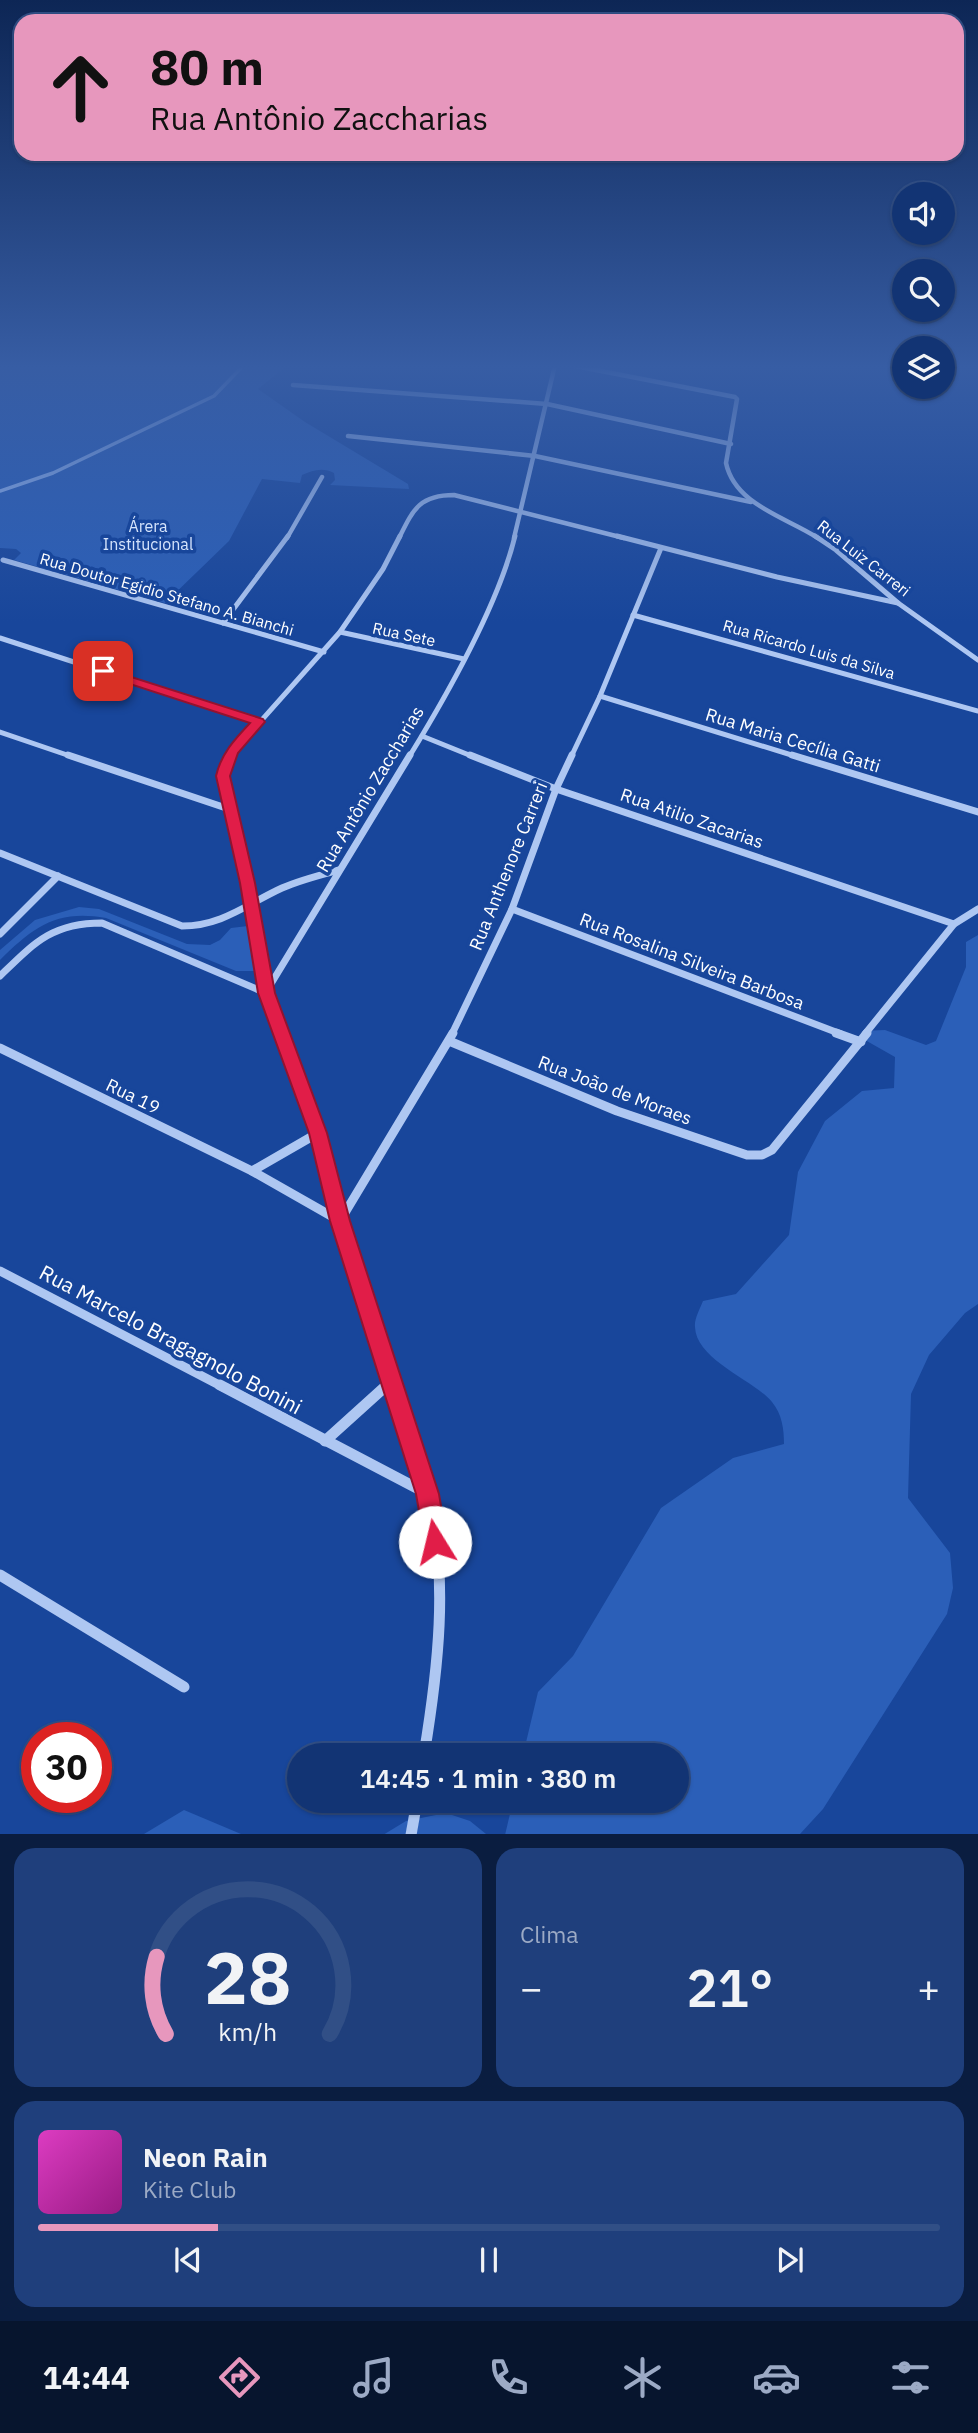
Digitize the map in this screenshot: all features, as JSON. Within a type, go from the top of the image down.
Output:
[{"type":"street","points":[[484,451],[534,456],[751,502]]},
{"type":"street","name":"Rua Antônio Zaccharias","points":[[266,993],[422,736],[464,659],[511,552],[535,451]]},
{"type":"street","name":"Rua Luiz Carreri","points":[[729,451],[726,463],[728,472],[751,502],[807,531],[836,550],[898,603],[978,660]]},
{"type":"street","points":[[223,623],[278,555],[304,515],[323,477]]},
{"type":"street","points":[[426,1743],[437,1676],[439,1567],[428,1494],[390,1383],[340,1221],[318,1133],[266,993],[251,904],[223,776],[226,762],[258,722],[340,632],[383,569],[413,510],[425,500],[439,495],[454,495],[661,548],[898,603]]},
{"type":"street","name":"Rua Anthenore Carreri","points":[[340,1221],[449,1041],[512,909],[556,789],[600,696],[661,548]]},
{"type":"street","name":"Rua Doutor Egidio Stefano A. Bianchi","points":[[3,560],[324,652]]},
{"type":"street","name":"Rua Ricardo Luis da Silva","points":[[633,615],[978,711]]},
{"type":"street","name":"Rua Sete","points":[[340,632],[464,659]]},
{"type":"street","points":[[0,638],[258,722]]},
{"type":"street","name":"Rua Maria Cecília Gatti","points":[[600,696],[978,812]]},
{"type":"street","points":[[0,732],[229,808]]},
{"type":"street","name":"Rua Atilio Zacarias","points":[[422,736],[556,789],[954,924]]},
{"type":"street","points":[[0,853],[182,926],[209,926],[219,923],[282,888],[340,869]]},
{"type":"street","points":[[0,934],[58,876]]},
{"type":"street","name":"Rua Rosalina Silveira Barbosa","points":[[512,909],[861,1042]]},
{"type":"street","points":[[861,1042],[954,924],[978,909]]},
{"type":"street","points":[[0,976],[41,937],[60,926],[81,922],[102,923],[266,993]]},
{"type":"street","name":"Rua João de Moraes","points":[[449,1041],[617,1111],[747,1155],[762,1155],[772,1150],[861,1042]]},
{"type":"street","name":"Rua 19","points":[[0,1048],[252,1171],[340,1221]]},
{"type":"street","points":[[252,1171],[318,1133]]},
{"type":"street","name":"Rua Marcelo Bragagnolo Bonini","points":[[0,1271],[428,1494]]},
{"type":"street","points":[[325,1441],[390,1383]]},
{"type":"street","points":[[0,1575],[184,1687]]},
{"type":"street","points":[[411,1834],[414,1813]]},
{"type":"green space","name":"Árera Institucional","points":[[0,451],[352,451],[408,484],[409,489],[330,485],[335,480],[334,473],[322,470],[302,475],[300,483],[262,479],[229,541],[165,603],[14,560],[21,553],[16,549],[0,548]]},
{"type":"green space","points":[[79,907],[99,909],[187,944],[210,945],[220,940],[231,928],[248,926],[260,971],[236,971],[106,918],[89,916],[73,916],[47,923],[24,938],[0,960],[0,950],[35,920]]},
{"type":"green space","points":[[978,935],[978,1304],[965,1313],[929,1355],[911,1394],[908,1498],[950,1553],[953,1588],[947,1614],[823,1809],[800,1834],[505,1834],[510,1813],[689,1813],[689,1743],[526,1743],[538,1692],[573,1656],[661,1508],[733,1458],[784,1444],[782,1422],[772,1402],[705,1350],[698,1339],[695,1321],[703,1301],[736,1294],[789,1235],[798,1172],[825,1121],[862,1091],[894,1088],[895,1057],[865,1040],[863,1031],[885,1030],[926,1045],[936,1041],[966,967],[966,942]]},
{"type":"green space","points":[[184,1810],[241,1834],[144,1834]]},
{"type":"green space","points":[[446,1813],[470,1821],[486,1834],[385,1834],[406,1821]]},
{"type":"waterway","points":[[0,491],[53,473],[100,451]]},
{"type":"route","points":[[103,671],[258,722],[233,750],[226,762],[223,776],[247,883],[266,993],[318,1133],[340,1221],[390,1383],[428,1494],[435,1542]]}]
